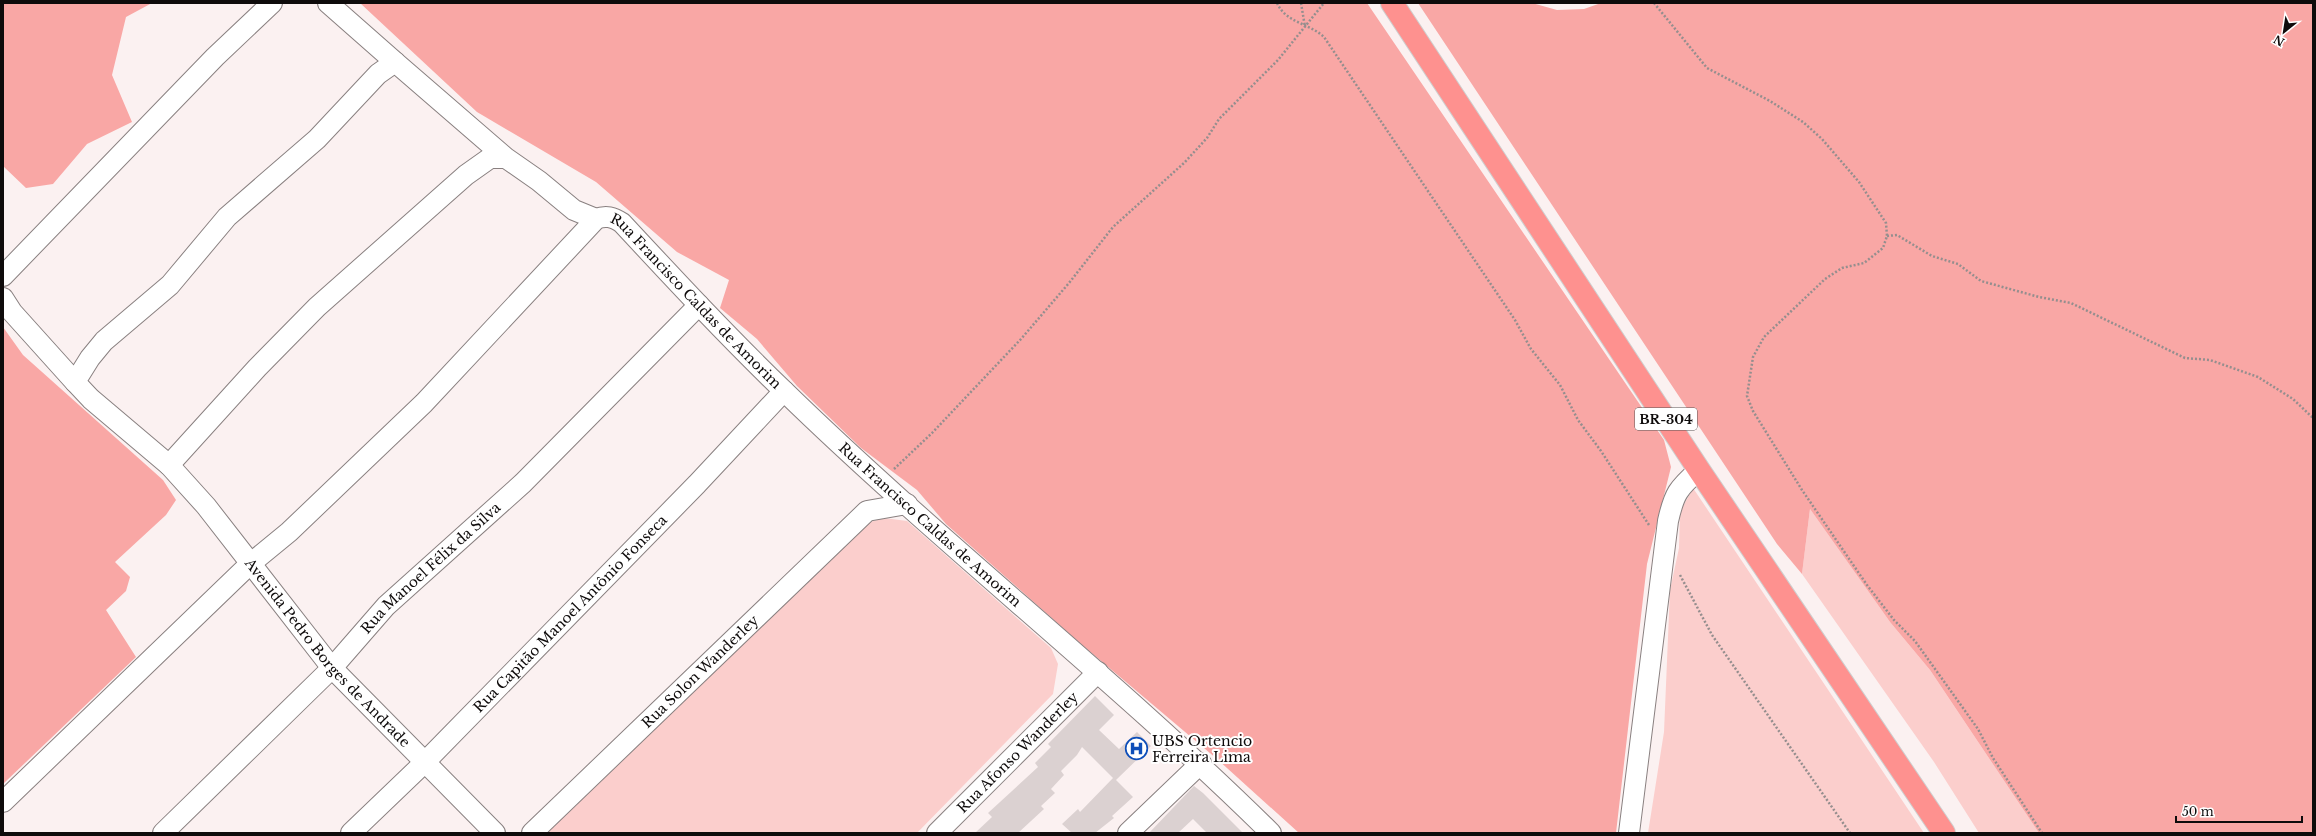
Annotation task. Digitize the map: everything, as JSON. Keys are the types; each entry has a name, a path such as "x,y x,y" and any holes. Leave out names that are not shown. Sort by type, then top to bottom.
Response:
{"highway":[{"name":"BR-304","path":"1392,3 1699,470 1944,833"}],"street":[{"path":"3,276 215,57 272,3"},
{"path":"3,802 250,564 289,532 424,403 596,219 574,210 539,181 506,158 328,3"},
{"path":"74,382 90,358 104,341 170,285 227,217 317,139 378,74 395,62"},
{"path":"169,465 257,368 317,307 466,175 490,158 506,158"},
{"name":"Rua Francisco Caldas de Amorim","path":"596,219 603,216 622,223 699,305 784,391 907,504 1200,763 1271,833"},
{"name":"Avenida Pedro Borges de Andrade","path":"3,298 12,312 74,382 91,399 169,465 206,506 332,668 495,833"},
{"name":"Rua Manoel Félix da Silva","path":"163,833 332,668 386,606 523,483 699,305"},
{"name":"Rua Capitão Manoel Antônio Fonseca","path":"351,833 425,762 697,484 784,391"},
{"path":"1629,833 1668,521 1680,486 1699,470"},
{"path":"878,478 867,511 907,504"},
{"name":"Rua Solon Wanderley","path":"532,833 867,511"},
{"name":"Rua Afonso Wanderley","path":"937,833 1098,672"},
{"path":"1128,833 1200,763"}],"path":[{"path":"1277,3 1285,16 1306,28 1315,29 1324,36 1515,320 1532,349 1560,386 1578,420 1601,451 1665,546"},
{"path":"1301,3 1306,28"},
{"path":"878,478 913,451 982,382 1069,283 1113,227 1184,163 1207,138 1219,119 1273,65 1306,28 1324,3"},
{"path":"1654,3 1707,68 1770,101 1803,122 1822,139 1859,182 1886,223 1887,236 1884,248 1864,262 1842,268 1824,279 1764,337 1753,358 1747,396 1753,411 1802,490 1867,585 1894,620 1915,641 1978,729 1994,758 2042,833"},
{"path":"1887,236 1897,235 1932,256 1958,264 1982,281 2039,297 2071,303 2185,358 2210,360 2258,377 2293,399 2313,418"},
{"path":"1680,573 1712,635 1850,833"}],"shaded area":[{"path":"3,3 152,3 126,17 112,75 132,122 87,144 53,184 26,188 3,166"},
{"path":"360,3 1367,3 1664,440 1671,467 1647,564 1616,833 1299,833 1217,759 1081,644 946,524 917,490 861,448 797,386 757,339 720,308 729,280 677,252 596,182 477,112"},
{"path":"1418,3 1532,3 1557,10 1584,9 1601,3 2313,3 2313,833 2039,833 1930,670 1890,622 1810,509 1802,574 1777,544"},
{"path":"3,327 23,355 163,480 176,500 166,515 115,562 130,577 126,591 106,610 136,657 3,784"},
{"path":"1693,488 1924,833 1648,833 1664,732 1670,590 1679,548 1680,512"},
{"path":"1810,509 1890,622 1930,670 2039,833 1979,833 1934,762 1802,574"},
{"path":"884,518 907,521 1051,648 1058,664 1053,694 917,833 546,833 870,522"}],"building":[{"path":"1095,696 1114,715 1099,730 1119,749 1137,732 1151,746 1116,780 1133,797 1112,816 1114,818 1095,833 1072,833 1062,824 1078,809 1080,812 1113,778 1082,747 1077,755 1061,771 1064,775 1051,789 1055,793 1041,806 1044,809 1018,833 975,833 992,817 988,813 1038,767 1035,763 1051,747 1048,744"},
{"path":"1194,786 1243,833 1207,833 1193,819 1178,833 1149,833"}],"place":[{"name":"UBS Ortencio Ferreira Lima","path":"1136,749"}]}
